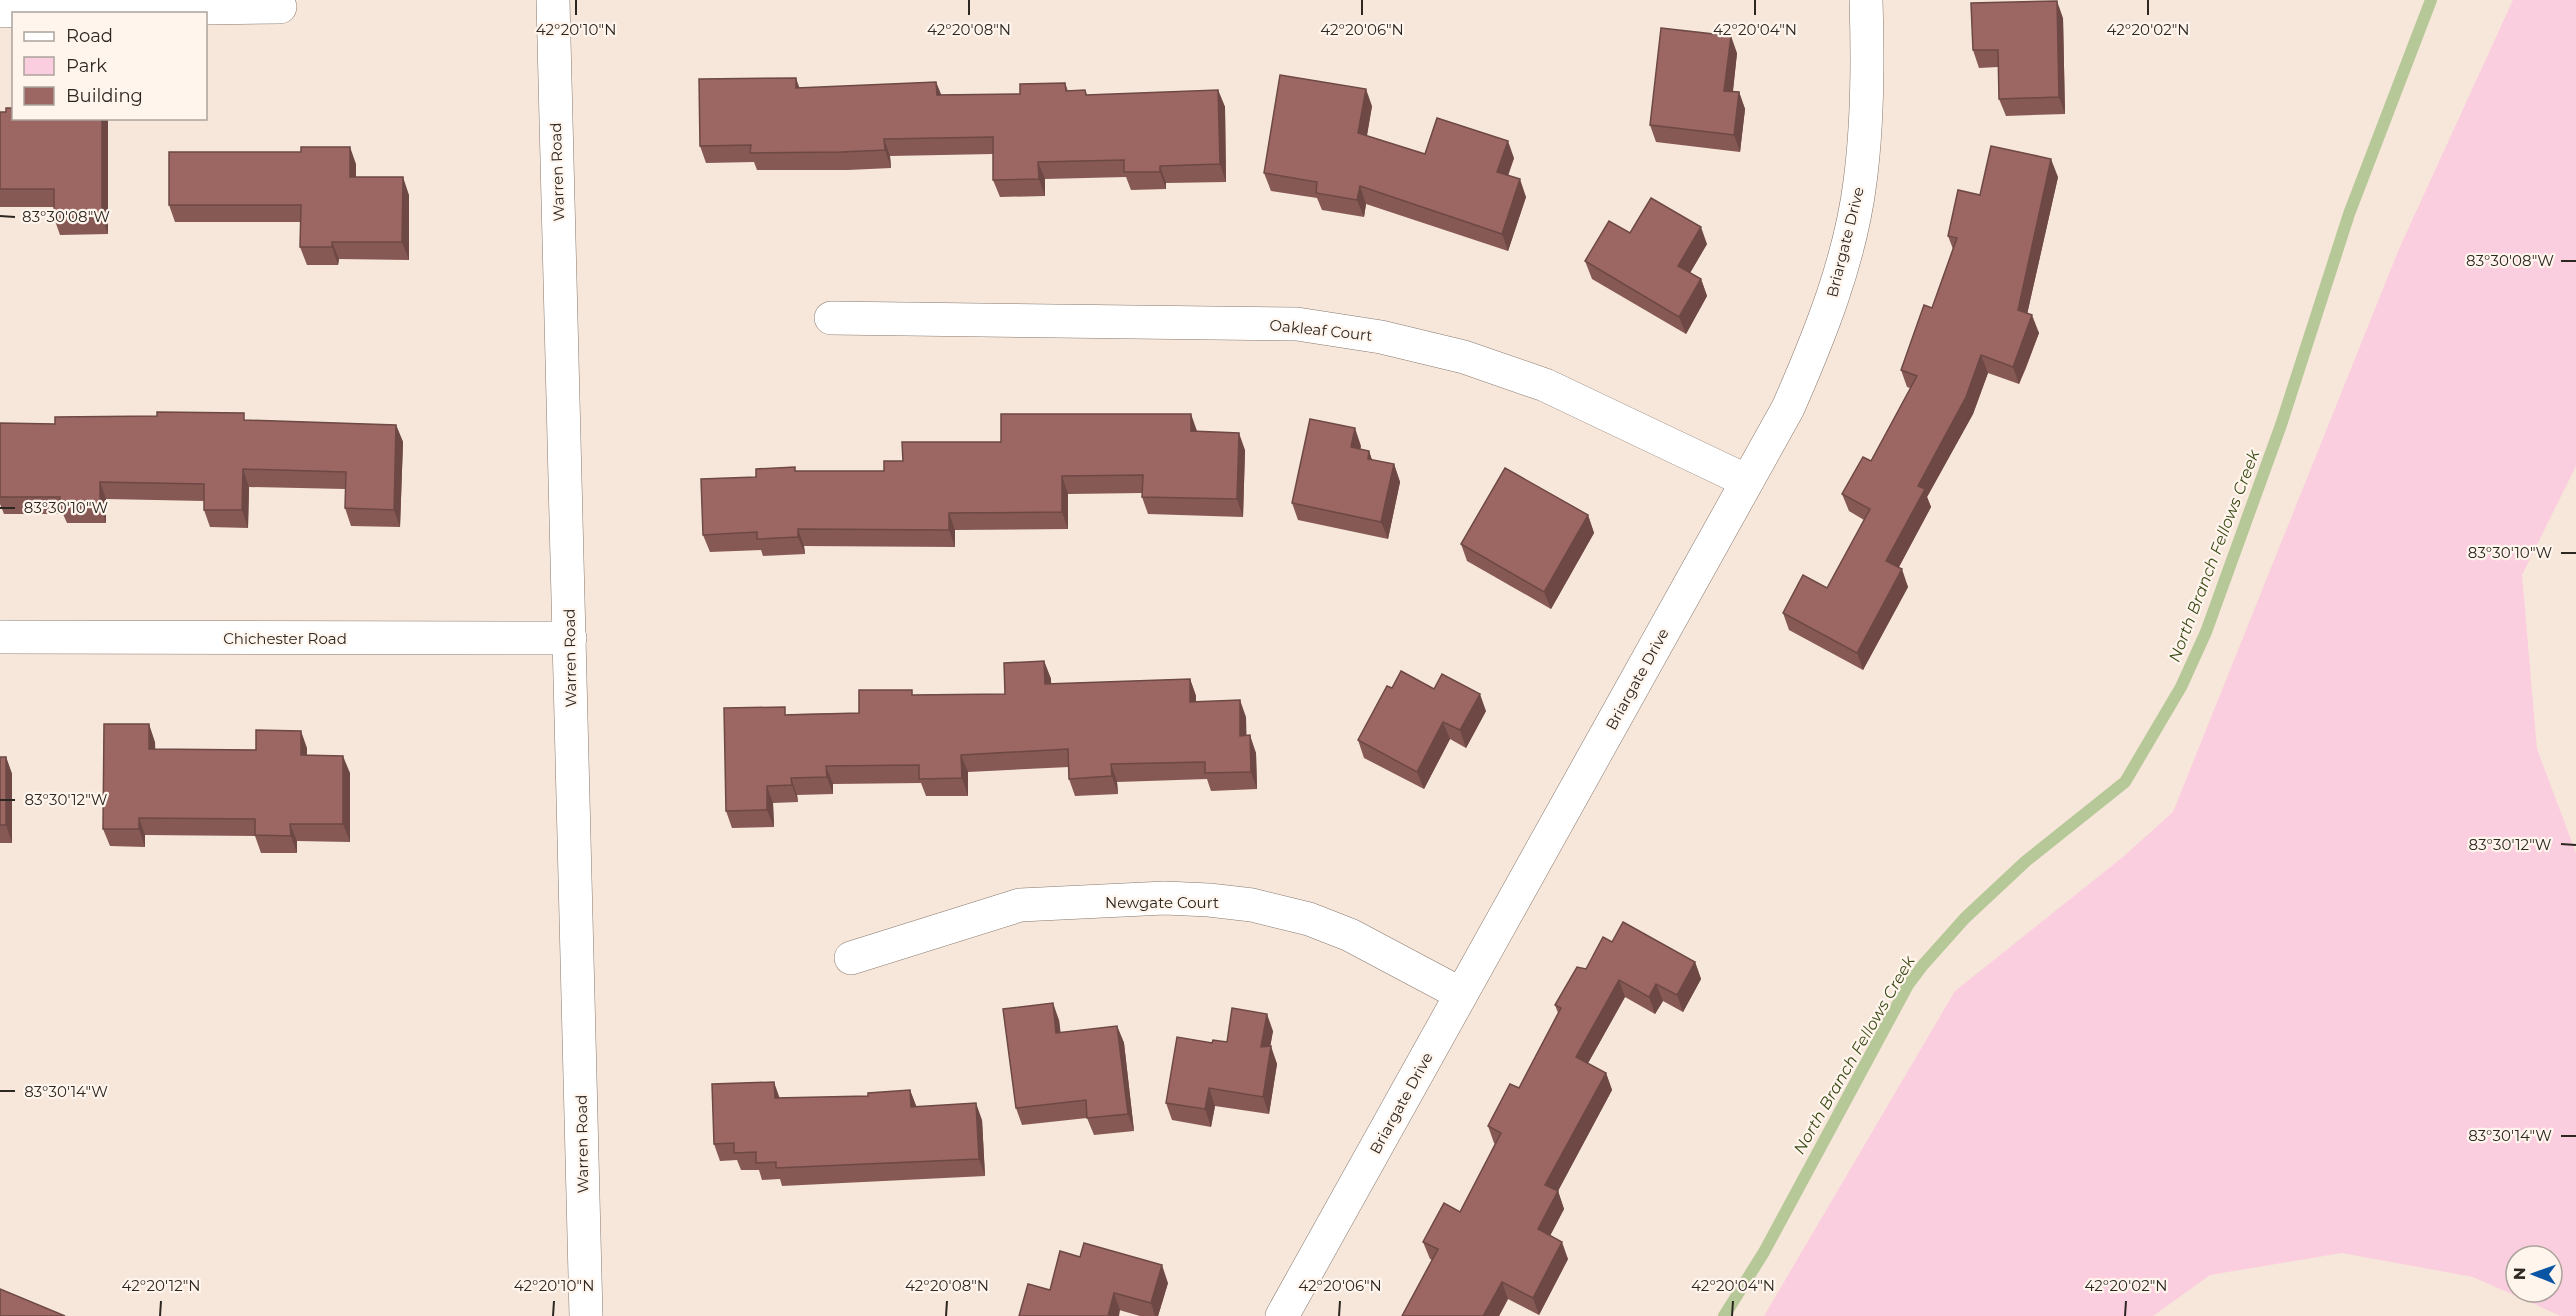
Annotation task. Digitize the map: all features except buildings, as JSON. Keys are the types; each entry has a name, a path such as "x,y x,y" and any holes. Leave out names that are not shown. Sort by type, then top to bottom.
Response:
{"street":[{"name":"Warren Road","path":"552,0 586,1316"},
{"name":"Briargate Drive","path":"1282,1316 1788,408 1811,356 1844,260 1860,183 1868,64 1866,0"},
{"path":"0,11 280,7"},
{"name":"Oakleaf Court","path":"831,318 1297,324 1381,337 1464,357 1545,386 1747,481"},
{"name":"Chichester Road","path":"0,637 570,638"},
{"name":"Newgate Court","path":"851,958 1020,905 1165,898 1209,900 1252,905 1309,919 1350,935 1461,994"}],"green space":[{"path":"2513,0 2576,0 2576,466 2522,575 2537,749 2576,853 2576,1316 2561,1316 2534,1304 2564,1304 2564,1244 2504,1244 2504,1291 2473,1277 2342,1253 2210,1275 2153,1316 1764,1316 1955,991 2123,857 2173,812 2399,249"}],"waterway":[{"name":"North Branch Fellows Creek","path":"1724,1316 1764,1252 1908,985 1965,918 2026,861 2125,782 2181,687 2206,632 2281,425 2349,214 2431,0"}]}
